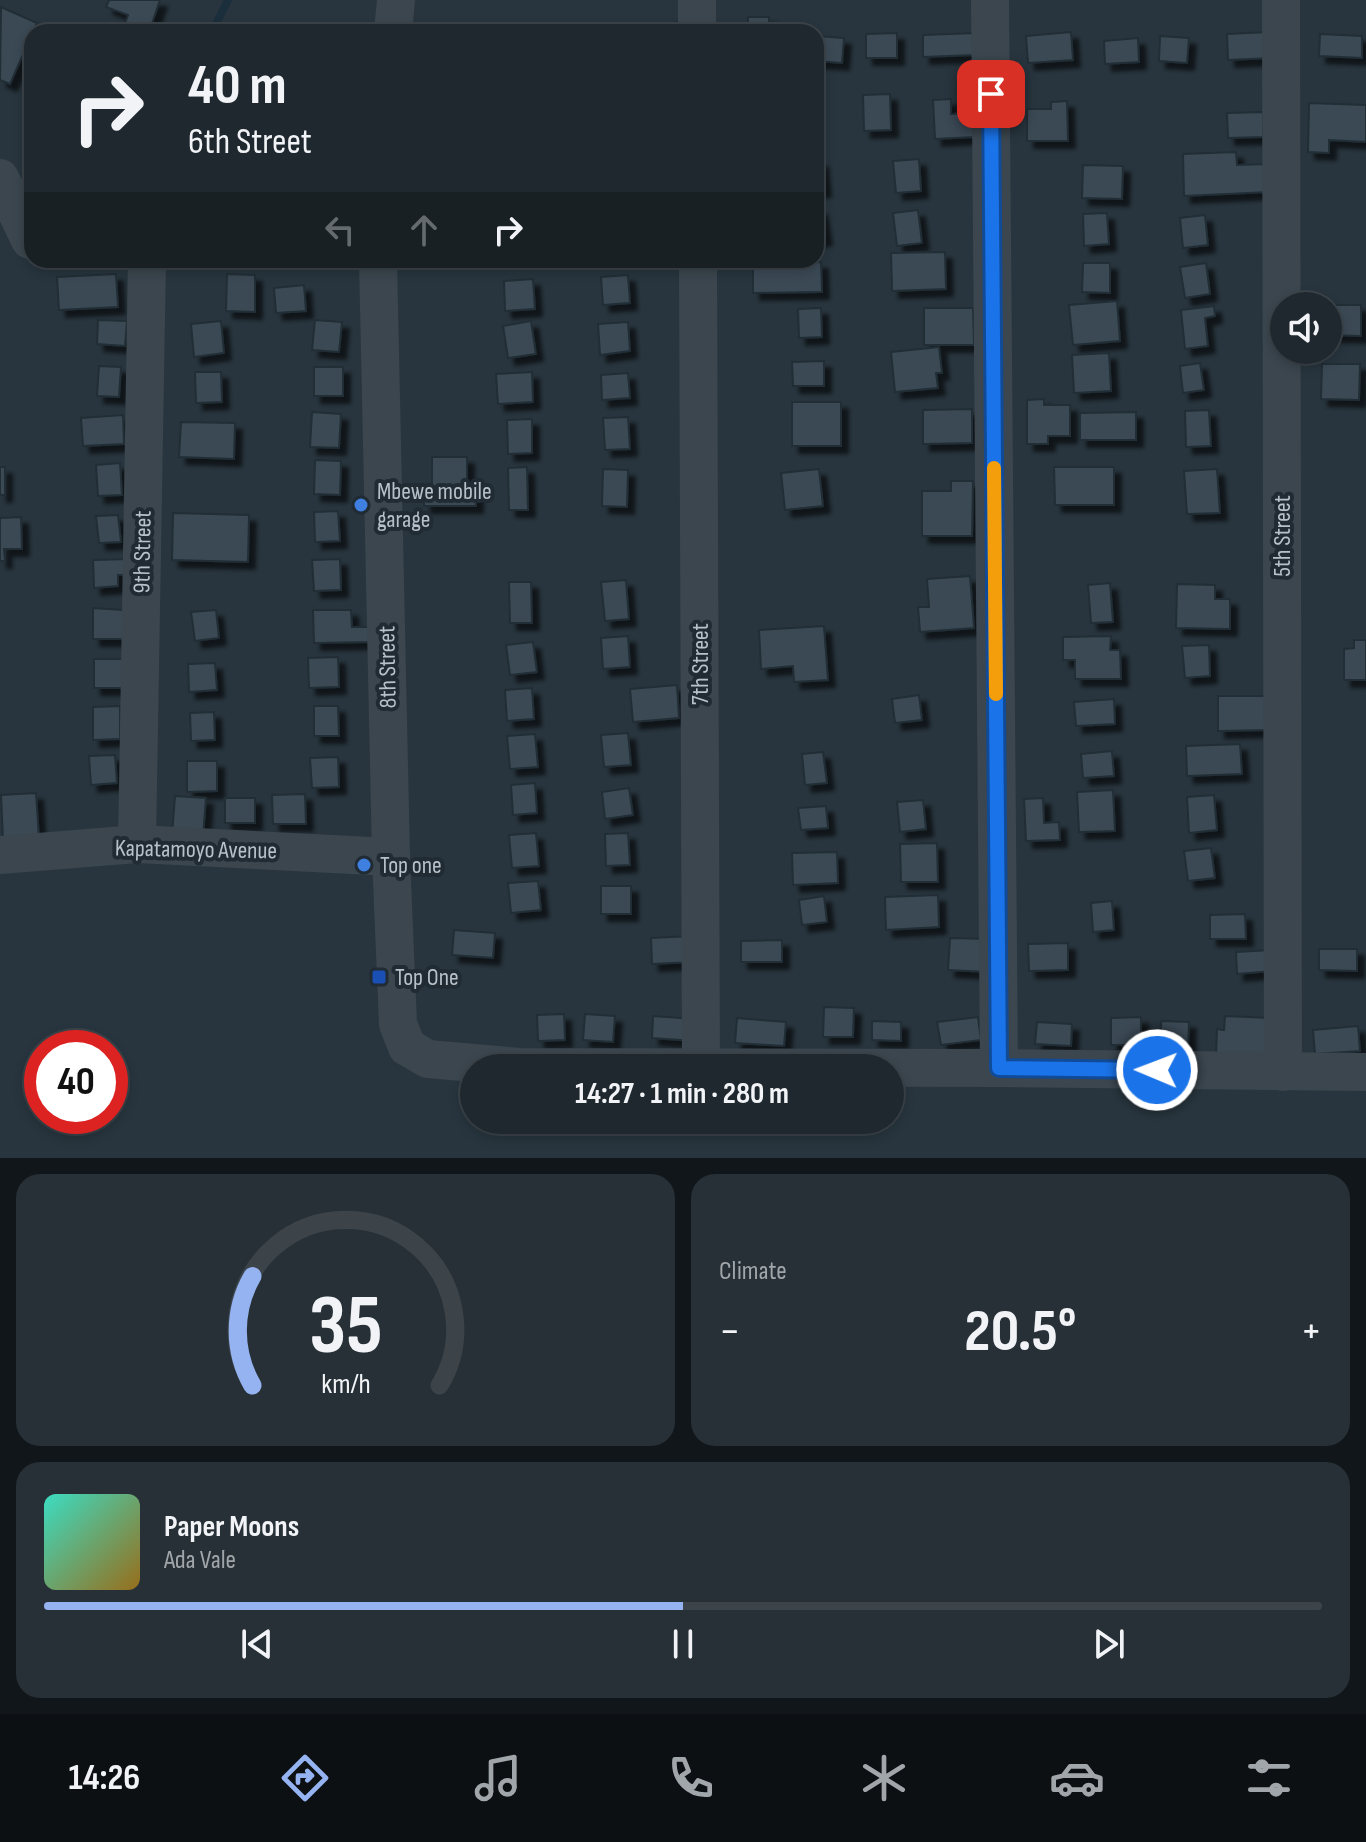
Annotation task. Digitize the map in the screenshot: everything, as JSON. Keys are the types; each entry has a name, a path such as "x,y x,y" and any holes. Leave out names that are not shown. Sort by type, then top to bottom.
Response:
{"street":[{"path":"394,24 396,0"},
{"path":"697,0 697,24"},
{"path":"990,0 999,1068"},
{"name":"5th Street","path":"1281,0 1283,1072"},
{"path":"0,178 21,242"},
{"name":"9th Street","path":"137,844 147,268"},
{"name":"8th Street","path":"378,268 391,857 398,1024 407,1047 428,1059 460,1062"},
{"name":"7th Street","path":"698,268 701,1054"},
{"name":"Kapatamoyo Avenue","path":"0,855 137,844 391,857"},
{"path":"904,1068 1366,1072"}],"building":[{"path":"109,0 160,0 152,24 125,24 128,15 106,7"},
{"path":"1,7 37,23 24,24 24,52 10,84 0,80"},
{"path":"748,17 769,17 769,24 748,24"},
{"path":"1071,32 1073,60 1028,63 1026,36"},
{"path":"1269,32 1271,58 1228,60 1227,34"},
{"path":"897,33 897,58 866,58 866,34"},
{"path":"975,33 975,55 923,57 923,35"},
{"path":"1320,34 1362,36 1362,58 1319,56"},
{"path":"1160,36 1189,38 1187,63 1159,61"},
{"path":"824,37 844,38 842,63 824,62"},
{"path":"1138,38 1139,62 1105,64 1104,41"},
{"path":"890,94 891,130 864,131 863,95"},
{"path":"951,99 951,114 973,113 974,137 935,139 933,100"},
{"path":"1067,101 1068,141 1027,141 1027,109 1051,109 1051,102"},
{"path":"1309,103 1366,105 1366,142 1329,140 1329,153 1308,152"},
{"path":"1263,112 1263,137 1228,138 1227,113"},
{"path":"1236,152 1237,165 1268,164 1269,192 1184,196 1183,154"},
{"path":"919,159 921,191 896,193 893,161"},
{"path":"1083,165 1123,166 1122,199 1082,198"},
{"path":"918,210 922,243 897,246 893,213"},
{"path":"1107,213 1109,244 1084,246 1083,214"},
{"path":"1205,215 1208,245 1183,248 1180,218"},
{"path":"945,252 946,289 892,291 891,253"},
{"path":"1083,263 1110,263 1110,293 1082,292"},
{"path":"1206,263 1210,294 1185,298 1180,267"},
{"path":"753,268 821,268 822,292 753,293"},
{"path":"116,274 118,307 59,310 57,277"},
{"path":"227,274 255,275 255,312 226,311"},
{"path":"628,275 630,303 603,305 601,277"},
{"path":"533,279 535,309 505,311 504,281"},
{"path":"304,285 306,311 276,313 274,288"},
{"path":"1117,301 1120,341 1073,345 1069,305"},
{"path":"1342,305 1361,305 1361,336 1342,335"},
{"path":"1214,306 1215,316 1205,318 1208,346 1185,349 1181,310"},
{"path":"821,308 822,337 799,338 798,309"},
{"path":"924,308 973,308 974,345 924,345"},
{"path":"98,320 127,321 125,346 97,344"},
{"path":"315,320 342,322 339,352 312,350"},
{"path":"221,321 224,353 194,357 191,324"},
{"path":"531,321 536,354 508,358 503,326"},
{"path":"628,322 630,351 600,355 598,324"},
{"path":"939,347 942,373 936,373 938,388 895,392 891,352"},
{"path":"1109,353 1111,391 1074,393 1072,355"},
{"path":"824,361 824,386 793,386 792,362"},
{"path":"1200,363 1204,390 1183,393 1180,366"},
{"path":"1322,364 1360,364 1359,400 1321,399"},
{"path":"99,366 121,367 119,397 97,396"},
{"path":"314,367 343,367 343,396 314,396"},
{"path":"195,372 221,372 222,402 196,403"},
{"path":"532,372 533,402 498,404 496,374"},
{"path":"628,373 630,398 602,400 601,375"},
{"path":"1044,399 1044,405 1070,405 1070,436 1048,436 1048,444 1027,444 1027,400"},
{"path":"792,402 841,402 841,446 792,446"},
{"path":"972,409 972,443 923,444 923,410"},
{"path":"1209,410 1211,446 1186,447 1185,411"},
{"path":"312,412 341,414 339,448 310,447"},
{"path":"1136,412 1136,440 1080,440 1080,413"},
{"path":"123,415 124,444 83,446 81,418"},
{"path":"628,417 630,449 605,450 603,418"},
{"path":"532,419 532,453 508,454 507,420"},
{"path":"181,422 235,423 234,459 179,457"},
{"path":"432,457 467,457 467,483 476,483 476,506 424,506 424,485 432,484"},
{"path":"315,460 341,461 340,495 314,494"},
{"path":"120,463 122,495 98,496 96,465"},
{"path":"0,467 5,467 5,495 0,495"},
{"path":"527,467 528,510 509,510 508,468"},
{"path":"1054,467 1114,467 1114,505 1055,505"},
{"path":"603,469 628,470 627,507 602,506"},
{"path":"819,469 823,506 785,510 781,473"},
{"path":"1217,469 1220,513 1187,514 1184,471"},
{"path":"951,481 973,481 972,536 922,536 922,491 951,491"},
{"path":"338,511 340,541 315,542 314,512"},
{"path":"173,513 249,515 248,562 172,560"},
{"path":"118,515 121,542 99,543 96,516"},
{"path":"21,517 22,549 4,549 5,561 0,561 0,518"},
{"path":"130,559 131,575 118,575 118,586 94,588 93,560"},
{"path":"340,559 341,590 314,591 312,560"},
{"path":"970,576 974,628 920,632 918,607 929,607 927,579"},
{"path":"626,580 629,619 605,621 601,582"},
{"path":"509,582 531,582 532,623 510,623"},
{"path":"1110,583 1113,622 1091,623 1088,585"},
{"path":"1177,584 1215,585 1215,599 1230,599 1230,629 1176,628"},
{"path":"93,608 124,610 123,639 93,639"},
{"path":"216,610 219,638 195,641 191,612"},
{"path":"313,610 351,610 352,627 372,627 372,642 314,643"},
{"path":"824,626 828,680 794,682 793,666 761,669 759,630"},
{"path":"628,636 630,667 603,669 601,638"},
{"path":"1111,636 1110,650 1120,650 1121,679 1075,679 1075,660 1063,660 1063,637"},
{"path":"1354,640 1366,640 1366,680 1344,680 1344,649 1354,648"},
{"path":"533,642 537,672 510,675 506,645"},
{"path":"1209,645 1210,676 1185,678 1182,646"},
{"path":"338,657 339,687 309,688 308,658"},
{"path":"94,659 135,659 135,688 94,688"},
{"path":"215,663 217,690 189,692 188,664"},
{"path":"677,685 679,718 633,722 630,689"},
{"path":"532,688 534,719 507,721 505,690"},
{"path":"919,695 922,720 895,723 892,699"},
{"path":"1218,696 1276,696 1276,730 1218,731"},
{"path":"1114,699 1115,724 1076,726 1074,702"},
{"path":"120,706 120,739 93,740 93,707"},
{"path":"314,706 338,706 339,736 314,736"},
{"path":"214,712 215,740 191,741 190,713"},
{"path":"628,733 631,765 604,767 601,735"},
{"path":"535,734 538,767 510,769 507,736"},
{"path":"1240,744 1242,774 1187,776 1186,746"},
{"path":"1112,751 1114,776 1083,778 1081,754"},
{"path":"823,752 827,783 805,785 802,754"},
{"path":"115,755 117,783 91,785 89,756"},
{"path":"338,757 339,787 312,788 310,758"},
{"path":"187,761 217,761 217,791 187,792"},
{"path":"535,783 537,813 513,815 511,785"},
{"path":"629,788 633,815 605,819 602,792"},
{"path":"1113,790 1115,831 1079,832 1077,792"},
{"path":"36,793 39,838 3,840 1,795"},
{"path":"305,794 306,824 273,824 272,795"},
{"path":"1214,795 1217,830 1189,833 1187,797"},
{"path":"175,796 206,798 203,836 172,834"},
{"path":"225,798 255,798 255,823 225,823"},
{"path":"1043,798 1044,823 1059,822 1060,840 1026,841 1024,799"},
{"path":"923,800 926,829 900,832 897,802"},
{"path":"826,806 828,828 801,830 798,808"},
{"path":"536,833 539,866 512,868 509,835"},
{"path":"628,833 630,865 606,866 605,834"},
{"path":"937,843 938,882 901,882 900,844"},
{"path":"1211,848 1215,878 1188,881 1184,851"},
{"path":"837,852 838,883 793,885 792,853"},
{"path":"538,881 541,910 511,913 508,883"},
{"path":"601,886 631,886 631,914 601,914"},
{"path":"938,895 939,927 886,930 885,897"},
{"path":"824,896 827,922 802,925 799,900"},
{"path":"1112,901 1114,930 1093,932 1091,903"},
{"path":"1245,914 1246,939 1210,939 1210,915"},
{"path":"454,930 495,933 493,958 452,955"},
{"path":"692,936 693,962 652,964 651,938"},
{"path":"950,938 990,939 988,972 948,970"},
{"path":"782,940 782,962 741,962 741,941"},
{"path":"1068,943 1068,970 1029,971 1028,944"},
{"path":"1319,949 1357,949 1357,971 1319,970"},
{"path":"1271,950 1273,971 1237,974 1236,952"},
{"path":"824,1007 854,1008 853,1037 823,1037"},
{"path":"564,1014 565,1040 538,1041 537,1015"},
{"path":"585,1014 615,1016 613,1042 583,1040"},
{"path":"653,1016 695,1019 693,1041 652,1038"},
{"path":"1225,1016 1275,1018 1273,1058 1216,1055 1217,1029 1224,1030"},
{"path":"978,1017 981,1040 941,1045 937,1022"},
{"path":"1141,1017 1141,1045 1111,1045 1111,1018"},
{"path":"737,1018 786,1022 784,1046 735,1043"},
{"path":"872,1021 901,1022 901,1041 872,1040"},
{"path":"1161,1021 1189,1022 1188,1047 1161,1046"},
{"path":"1037,1022 1072,1024 1071,1046 1035,1044"},
{"path":"1358,1026 1360,1051 1315,1054 1313,1030"}],"waterway":[{"path":"216,24 228,0"}],"slow traffic":[{"path":"994,468 996,694"}],"place":[{"name":"Mbewe mobile garage","path":"361,505"},
{"name":"Top one","path":"364,865"},
{"name":"Top One","path":"379,977"}],"route":[{"path":"991,94 999,1068 1157,1070"}]}
